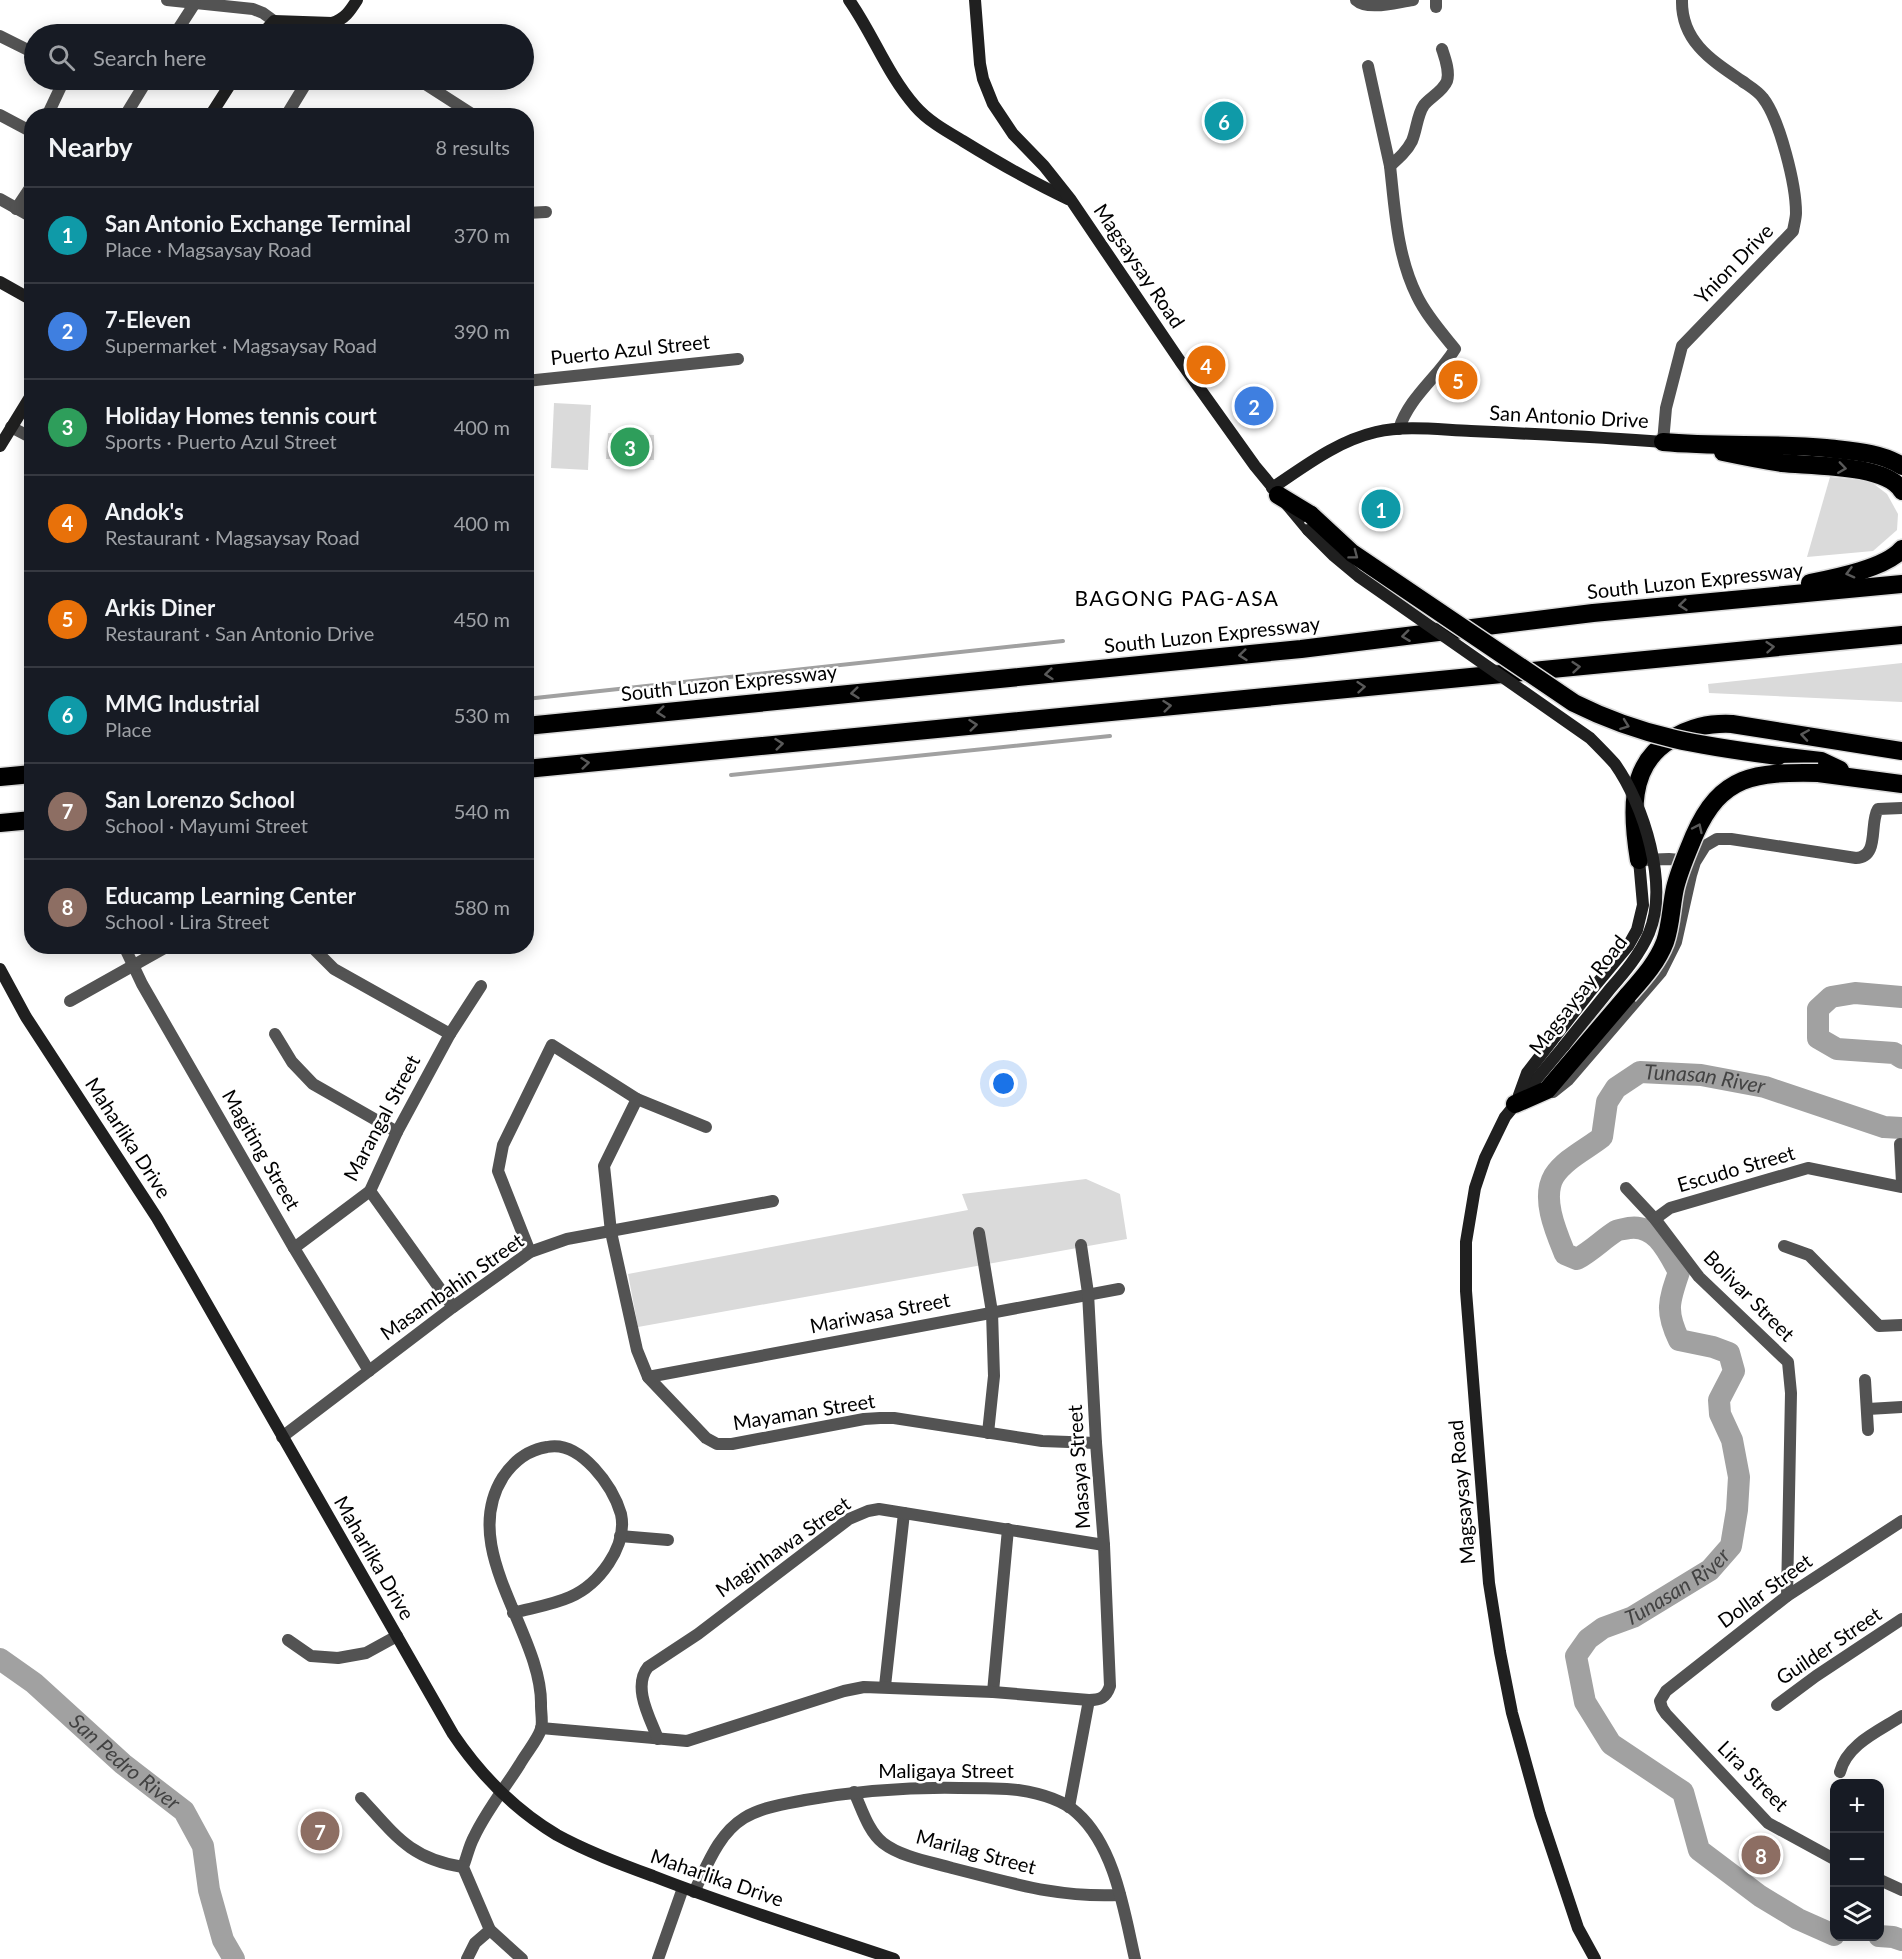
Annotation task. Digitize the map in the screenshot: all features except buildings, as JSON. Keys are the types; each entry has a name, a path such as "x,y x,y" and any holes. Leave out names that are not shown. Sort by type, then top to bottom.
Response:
{"highway":[{"path":"1663,442 1689,445 1748,458 1875,474 1899,486 1902,491"},
{"path":"1689,445 1787,445 1840,450 1878,456 1902,466"},
{"path":"1275,492 1310,523 1352,553 1574,703 1614,722 1655,736 1707,746 1821,761 1856,778"},
{"path":"1741,599 1855,573 1892,557 1902,549"},
{"name":"South Luzon Expressway","path":"534,725 1301,649 1593,613 1902,584"},
{"path":"534,768 1902,635"},
{"path":"1640,860 1634,826 1634,804 1639,778 1649,758 1683,732 1710,724 1732,724 1902,751"},
{"path":"1510,1111 1547,1089 1647,972 1662,949 1671,920 1678,876 1702,819 1727,789 1750,778 1782,773 1818,773 1902,784"},
{"path":"0,777 24,775"},
{"path":"0,823 24,821"}],"main road":[{"path":"271,24 274,21 332,23 345,18 357,0"},
{"path":"849,0 870,32 896,81 915,106 927,117 1004,167 1071,200"},
{"name":"Magsaysay Road","path":"975,0 980,63 983,79 993,104 1013,134 1044,166 1071,200 1180,361 1275,492"},
{"path":"215,108 227,90"},
{"path":"2,286 24,296"},
{"path":"0,446 24,407"},
{"name":"San Antonio Drive","path":"1275,492 1314,459 1351,440 1377,432 1399,429 1582,436 1663,442"},
{"name":"Magsaysay Road","path":"1310,523 1334,556 1358,576 1590,738 1614,764 1631,793 1652,855 1657,889 1655,916 1650,932 1636,956 1510,1111 1485,1158 1475,1188 1466,1242 1465,1266 1489,1583 1512,1713 1540,1814 1578,1928 1595,1959"},
{"path":"1510,1111 1527,1073 1628,946 1638,930 1643,905 1640,860"},
{"name":"Maharlika Drive","path":"0,969 26,1017 157,1218 453,1734 473,1763 502,1792 556,1834 587,1850 689,1890 894,1959"}],"street":[{"path":"167,0 253,9 274,21"},
{"path":"1356,0 1361,4 1369,5 1413,0"},
{"name":"Ynion Drive","path":"1663,442 1666,408 1682,346 1793,231 1796,213 1787,156 1775,121 1763,98 1701,52 1685,25 1682,0"},
{"path":"181,24 195,3"},
{"path":"0,36 24,48"},
{"path":"1390,166 1403,155 1412,141 1421,110 1447,80 1446,61 1442,49"},
{"path":"1368,66 1390,166 1400,246 1408,274 1418,298 1455,349 1448,361 1404,413 1399,429"},
{"path":"51,108 59,90"},
{"path":"130,108 141,90"},
{"path":"291,108 302,90"},
{"path":"435,90 463,108"},
{"path":"454,102 454,108"},
{"path":"0,115 24,128"},
{"path":"16,209 24,197"},
{"path":"0,199 24,213"},
{"path":"534,213 546,212"},
{"name":"Puerto Azul Street","path":"534,380 738,359"},
{"path":"11,427 24,434"},
{"path":"1510,1111 1533,1105 1568,1080 1661,972 1680,930 1687,889 1695,862 1705,846 1724,839 1856,858 1865,857 1873,837 1874,816 1878,809 1902,808"},
{"path":"1640,860 1669,859 1695,862"},
{"name":"Magiting Street","path":"128,954 142,984 294,1248 369,1371"},
{"path":"70,1001 154,954"},
{"path":"319,954 334,969 450,1034"},
{"name":"Marangal Street","path":"294,1248 370,1191 397,1132 450,1034 481,986"},
{"path":"275,1034 292,1062 313,1084 397,1132"},
{"path":"530,1252 498,1171 503,1145 552,1045 637,1099 706,1127"},
{"name":"Mayaman Street","path":"637,1099 604,1166 611,1232 637,1350 648,1377 706,1438 717,1444 732,1444 864,1419 894,1418 1042,1441 1096,1443"},
{"path":"1899,1144 1902,1185"},
{"name":"Escudo Street","path":"1655,1219 1670,1208 1808,1168 1902,1185"},
{"name":"Bolivar Street","path":"1626,1188 1655,1219 1699,1277 1788,1362 1791,1393 1787,1596"},
{"path":"370,1191 453,1307"},
{"name":"Masambahin Street","path":"282,1437 453,1307 530,1252 567,1239 773,1201"},
{"path":"979,1233 992,1312 994,1376 988,1433"},
{"name":"Masaya Street","path":"1082,1245 1088,1293 1104,1545 1110,1686 1104,1698 1089,1700"},
{"path":"1784,1246 1809,1255 1879,1326 1902,1325"},
{"name":"Mariwasa Street","path":"648,1377 1119,1289"},
{"path":"1865,1380 1868,1430"},
{"path":"1868,1408 1902,1407"},
{"path":"513,1613 570,1597 596,1581 610,1562 620,1536 621,1515 606,1481 586,1458 571,1449 548,1446 527,1454 510,1466 498,1485 491,1512 490,1537 498,1568 513,1613 535,1665 542,1698 541,1728 474,1837 463,1867 490,1930 522,1959"},
{"name":"Maginhawa Street","path":"658,1739 641,1689 643,1673 648,1666 698,1634 849,1519 879,1509 1104,1545"},
{"path":"885,1686 904,1513"},
{"name":"Dollar Street","path":"1660,1701 1666,1691 1787,1596 1902,1521"},
{"path":"993,1692 1008,1529"},
{"path":"620,1536 668,1540"},
{"name":"Guilder Street","path":"1777,1705 1902,1619"},
{"path":"288,1640 311,1656 338,1658 366,1653 397,1636"},
{"path":"541,1728 687,1741 843,1691 864,1687 885,1686 993,1692 1089,1700 1069,1807"},
{"name":"Lira Street","path":"1660,1701 1666,1714 1768,1822 1830,1857"},
{"path":"1840,1772 1846,1755 1861,1742 1902,1716"},
{"name":"Maligaya Street","path":"658,1959 689,1890 727,1833 744,1818 774,1806 854,1791 921,1788 997,1788 1036,1794 1069,1807 1092,1829 1104,1850 1120,1895 1135,1959"},
{"name":"Marilag Street","path":"854,1791 867,1822 876,1836 895,1850 931,1862 1054,1893 1090,1896 1120,1895"},
{"path":"361,1798 402,1843 432,1860 463,1867"},
{"path":"1884,1882 1902,1890"},
{"path":"467,1959 475,1942 490,1930"}],"shaded area":[{"path":"554,403 591,405 588,470 551,468"},
{"path":"608,433 654,435 654,460 606,459"},
{"path":"1830,477 1870,481 1887,494 1898,514 1897,530 1873,551 1807,557"},
{"path":"1902,663 1902,702 1709,693 1708,684"},
{"path":"1086,1179 1120,1194 1127,1239 638,1327 628,1274 968,1210 962,1194"}],"waterway":[{"path":"534,698 1063,641"},
{"path":"731,775 1110,736"},
{"name":"Tunasan River","path":"1902,997 1855,993 1831,997 1818,1009 1818,1038 1837,1049 1894,1053 1902,1058"},
{"name":"Tunasan River","path":"1830,1933 1798,1919 1760,1896 1699,1850 1683,1792 1611,1744 1585,1702 1576,1656 1588,1639 1603,1628 1633,1617 1710,1570 1731,1546 1737,1510 1739,1477 1732,1440 1720,1414 1719,1400 1734,1371 1729,1353 1679,1340 1670,1313 1679,1272 1665,1248 1654,1235 1638,1228 1619,1230 1577,1259 1565,1254 1551,1215 1549,1194 1550,1185 1559,1170 1570,1159 1602,1137 1607,1102 1616,1088 1640,1072 1701,1075 1765,1087 1884,1127 1902,1128"},
{"name":"San Pedro River","path":"0,1659 34,1683 123,1764 184,1811 203,1846 209,1890 223,1940 234,1959"},
{"name":"Tunasan River","path":"1884,1936 1902,1940"}],"place":[{"name":"MMG Industrial","path":"1224,121"},
{"name":"Andok's","path":"1206,365"},
{"name":"Arkis Diner","path":"1458,380"},
{"name":"7-Eleven","path":"1254,406"},
{"name":"Holiday Homes tennis court","path":"630,447"},
{"name":"San Antonio Exchange Terminal","path":"1381,509"},
{"name":"San Lorenzo School","path":"320,1831"},
{"name":"Educamp Learning Center","path":"1761,1855"}],"district":[{"name":"BAGONG PAG-ASA","path":"1177,599"}]}
